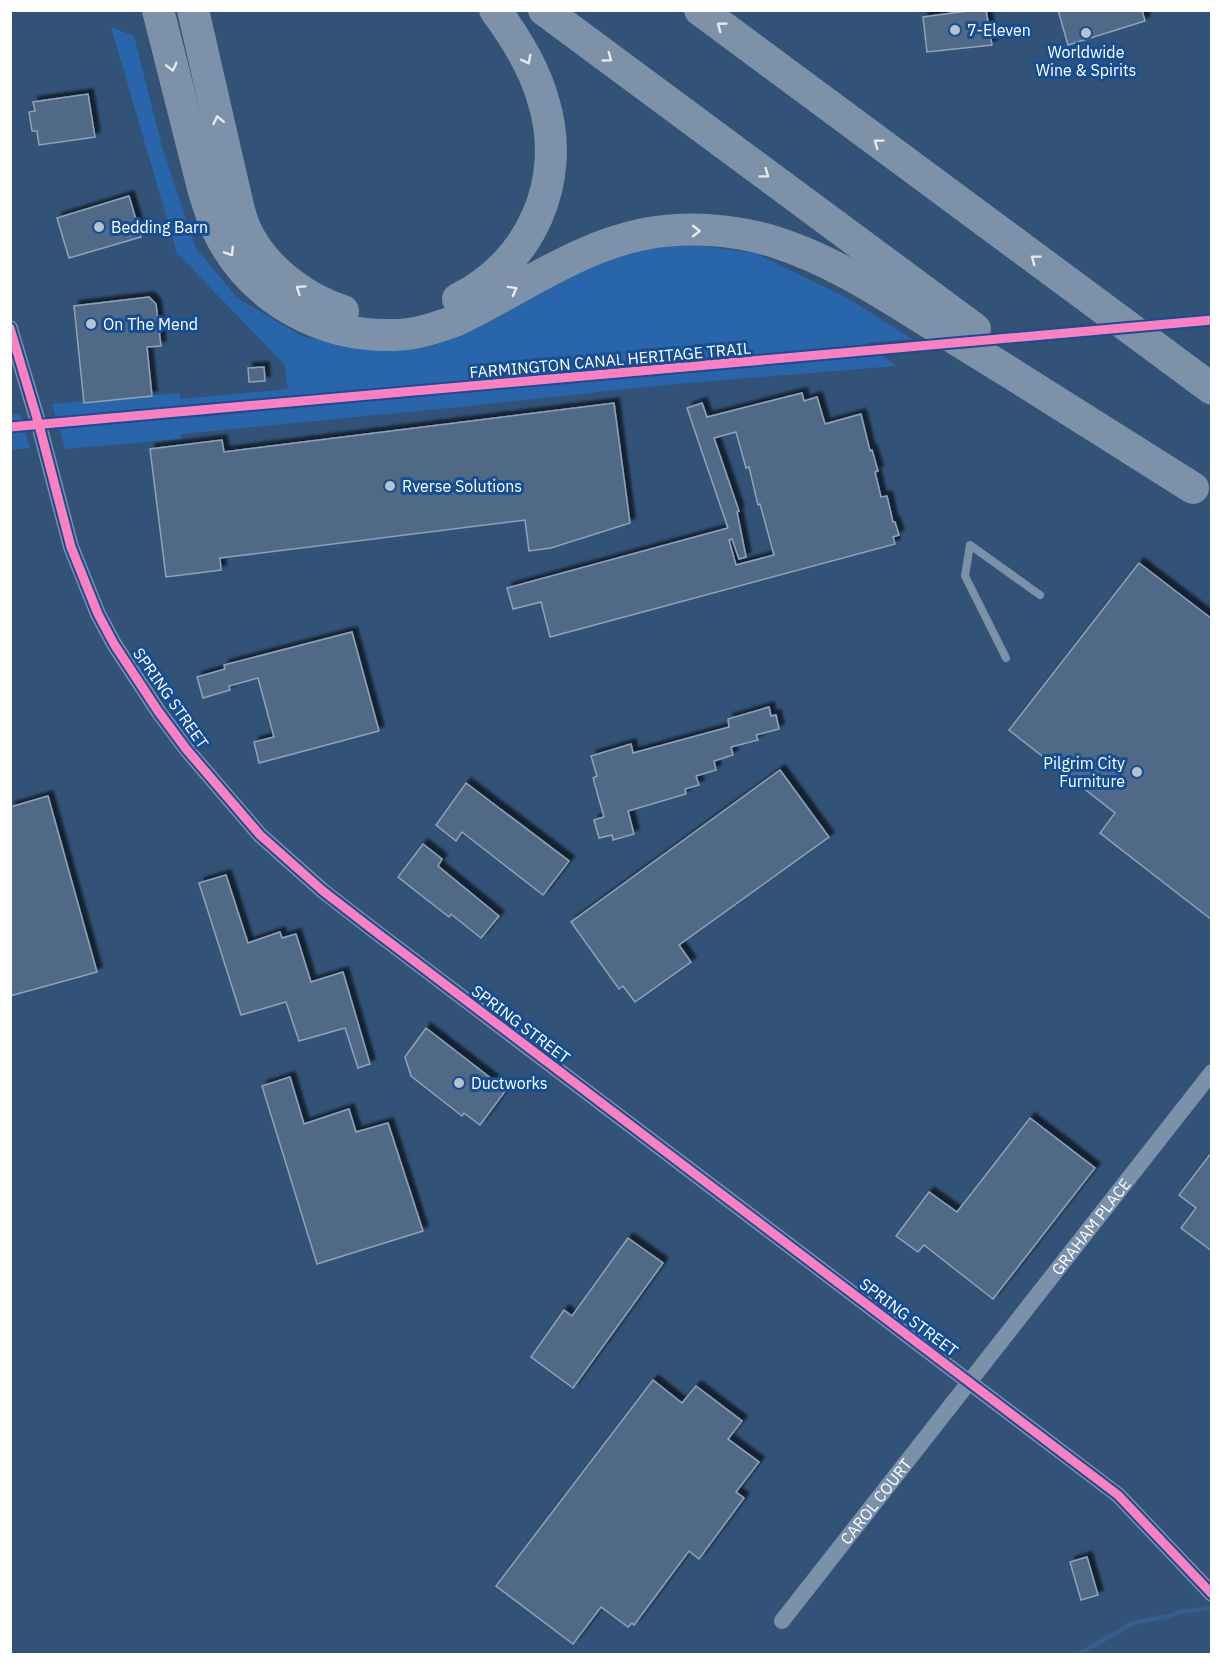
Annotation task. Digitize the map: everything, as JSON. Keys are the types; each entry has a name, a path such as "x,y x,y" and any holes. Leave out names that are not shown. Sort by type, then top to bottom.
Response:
{"highway":[{"path":"158,10 211,215 222,239 254,282 297,314 347,332 372,335 415,333 455,321 581,254 625,239 647,234 692,230 748,235 775,242 838,268 1029,377 1202,495"},
{"path":"193,10 238,206 245,229 257,249 290,283 329,306 351,313 393,317 411,315 448,304 485,283 516,253 530,232 542,206 549,181 550,126 536,80 511,32 495,10"},
{"path":"544,10 944,306 1029,377"},
{"path":"700,10 1212,389"}],"street":[{"name":"SPRING STREET","path":"10,328 39,425 71,547 98,614 114,644 158,711 187,750 260,835 323,891 372,929 1118,1495 1212,1593"},
{"name":"GRAHAM PLACE","path":"970,1382 1212,1072"},
{"name":"CAROL COURT","path":"782,1621 970,1382"}],"lane":[{"path":"1006,658 965,576 970,545 1040,595"}],"shaded area":[{"path":"111,27 134,36 161,143 196,248 237,298 304,337 370,344 579,269 631,253 681,243 755,253 849,299 912,339 866,343 896,366 664,385 181,434 181,439 65,449 52,404 179,393 181,399 288,389 284,364 177,253"},
{"path":"20,414 30,448 11,450 11,415"}],"building":[{"path":"986,10 992,45 927,52 923,17"},
{"name":"Worldwide Wine & Spirits","path":"1058,10 1142,10 1145,21 1068,45"},
{"path":"88,94 95,137 39,145 37,131 32,131 29,112 35,111 33,102"},
{"name":"Bedding Barn","path":"129,196 141,237 69,258 57,218"},
{"path":"149,297 156,304 161,346 147,347 152,396 84,403 74,306"},
{"path":"264,367 265,381 249,382 248,368"},
{"path":"802,393 804,401 817,397 825,424 861,414 870,451 872,450 878,471 875,472 881,497 887,496 893,522 895,522 899,535 893,537 895,544 550,637 541,602 513,609 507,588 728,528 687,408 702,403 707,417","holes":["736,432 746,468 749,467 774,555 736,565 729,540 732,539 739,559 746,557 737,512 739,511 714,438"]},
{"name":"Rverse Solutions","path":"614,403 630,523 551,548 529,551 525,520 220,558 221,570 166,577 150,449 222,440 224,452"},
{"name":"Pilgrim City Furniture","path":"1139,563 1212,619 1212,920 1100,833 1115,813 1009,730"},
{"path":"352,632 379,731 259,763 254,742 274,737 258,678 229,686 230,690 203,698 197,677 225,669 224,665"},
{"path":"769,707 771,716 776,715 779,729 756,735 758,740 731,747 733,755 714,761 716,770 696,776 699,785 685,789 686,794 628,811 634,834 613,840 612,835 599,838 594,820 604,817 593,778 597,776 591,756 631,744 633,753 729,727 728,719"},
{"path":"780,770 829,837 679,945 691,962 635,1002 623,986 619,989 571,922"},
{"path":"466,783 569,861 543,895 462,832 456,841 436,825"},
{"path":"48,796 97,972 10,996 10,807"},
{"path":"423,844 442,859 438,866 499,916 481,938 451,914 449,917 398,877"},
{"path":"226,875 248,943 280,932 282,938 296,934 311,982 343,972 370,1064 358,1068 345,1028 299,1041 286,1002 241,1015 199,883"},
{"name":"Ductworks","path":"426,1028 506,1090 480,1125 464,1113 462,1116 411,1076 405,1057"},
{"path":"290,1077 304,1124 349,1109 356,1132 388,1123 423,1231 317,1264 262,1086"},
{"path":"1030,1118 1095,1168 993,1299 924,1245 918,1252 896,1236 929,1192 957,1212"},
{"path":"1212,1152 1212,1251 1181,1228 1196,1208 1179,1195"},
{"path":"628,1238 663,1263 573,1388 531,1357 564,1310 572,1316"},
{"path":"653,1380 682,1403 696,1386 742,1421 728,1439 759,1462 736,1492 744,1498 699,1559 689,1551 634,1625 632,1623 628,1627 601,1607 573,1644 496,1586"},
{"path":"1087,1557 1098,1595 1081,1600 1070,1562"}],"waterway":[{"path":"1079,1654 1133,1623 1180,1612 1212,1608"}],"cycle path":[{"name":"FARMINGTON CANAL HERITAGE TRAIL","path":"10,427 1212,320"},
{"path":"10,328 39,425 71,547 98,614 114,644 158,711 187,750 260,835 323,891 372,929 1118,1495 1212,1594"}],"place":[{"name":"7-Eleven","path":"955,30"},
{"name":"Worldwide Wine & Spirits","path":"1086,33"},
{"name":"Bedding Barn","path":"99,227"},
{"name":"On The Mend","path":"91,324"},
{"name":"Rverse Solutions","path":"390,486"},
{"name":"Pilgrim City Furniture","path":"1137,772"},
{"name":"Ductworks","path":"459,1083"}]}
